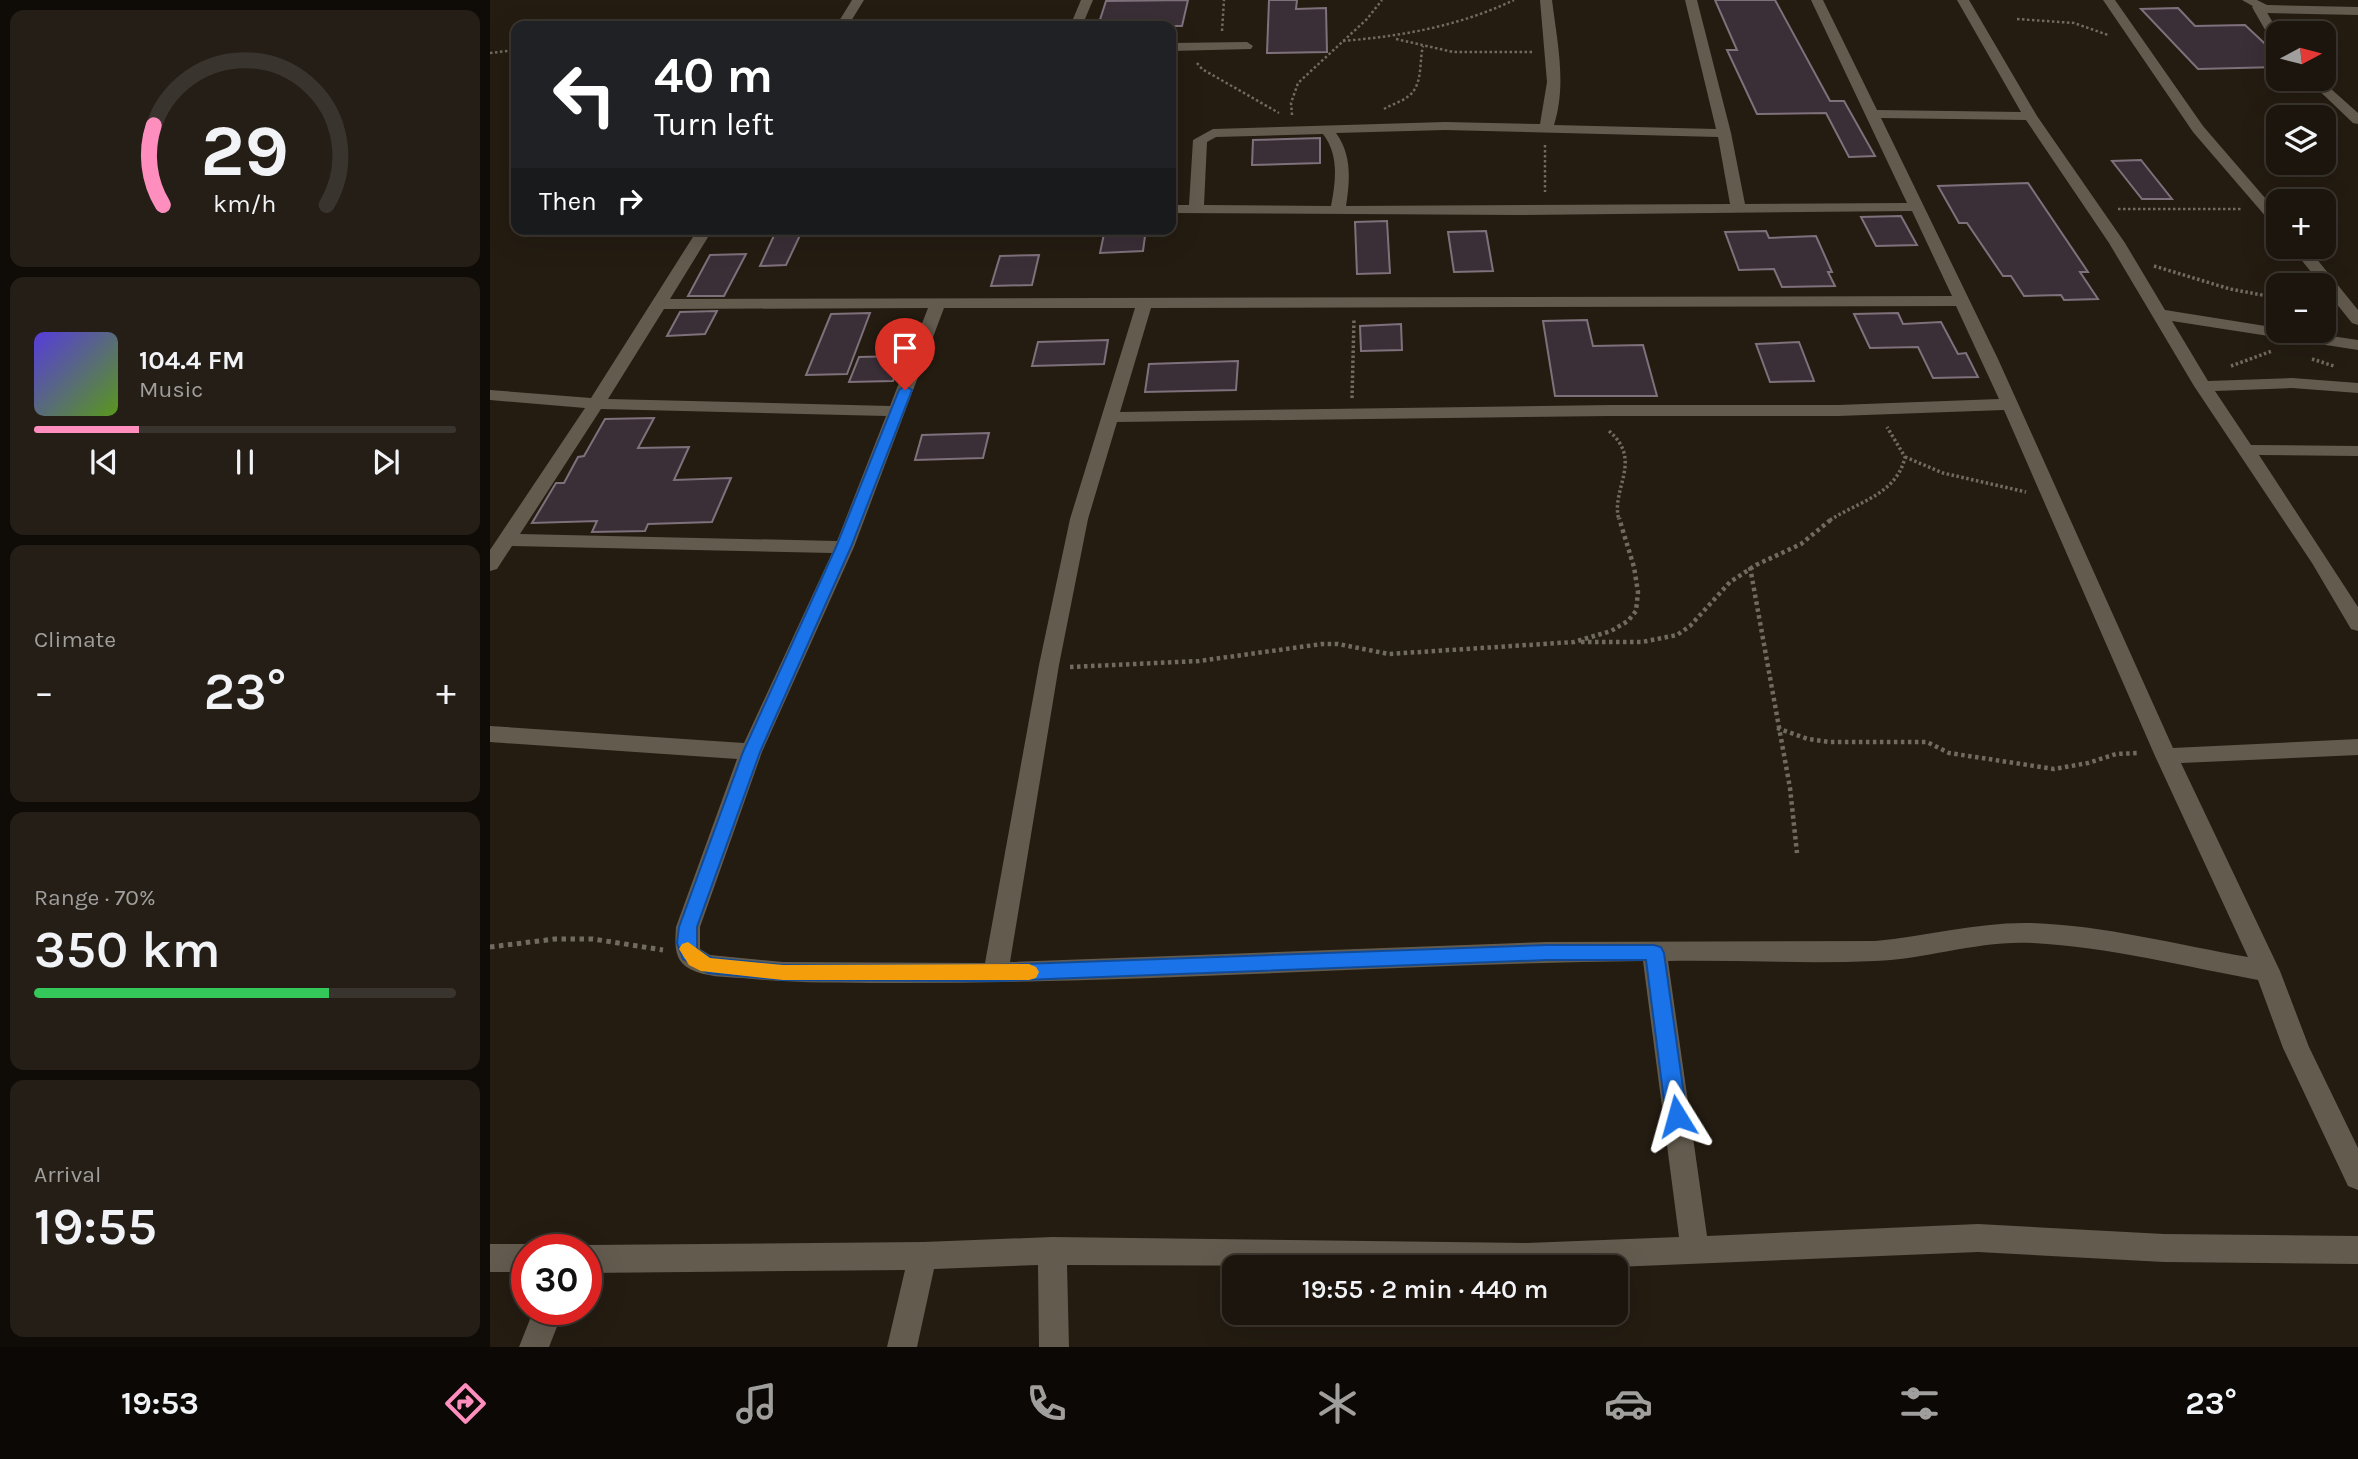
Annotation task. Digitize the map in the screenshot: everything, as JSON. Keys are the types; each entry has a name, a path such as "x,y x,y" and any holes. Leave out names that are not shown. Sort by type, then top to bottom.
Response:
{"street":[{"path":"845,21 858,0"},
{"path":"1078,21 1087,0"},
{"path":"1545,130 1549,119 1554,73 1546,0"},
{"path":"1691,0 1724,133 1738,208"},
{"path":"1817,0 1874,114 2009,404 2166,756 2267,971 2296,1048 2358,1177"},
{"path":"1962,0 2030,116 2095,208 2201,382 2321,562 2358,624"},
{"path":"2109,0 2198,130 2266,207"},
{"path":"2253,3 2298,11 2358,11"},
{"path":"2253,3 2266,23"},
{"path":"1176,47 1247,46"},
{"path":"2326,91 2358,120"},
{"path":"1874,114 2030,116"},
{"path":"1196,210 1200,141 1206,136 1224,132 1456,126 1724,133"},
{"path":"1326,129 1342,155 1343,179 1338,210"},
{"path":"1176,209 1545,211 1916,207"},
{"path":"490,565 596,404 702,235"},
{"path":"2309,259 2358,320"},
{"path":"657,303 938,304 1354,300 1572,304 1962,302"},
{"path":"996,973 1049,665 1079,519 1144,303"},
{"path":"938,304 844,547 751,752 688,927 689,954 708,965 783,972 996,973 1547,952 1875,951 1920,947 1982,935 2030,933 2077,937 2267,971"},
{"path":"2159,314 2358,345"},
{"path":"2201,382 2292,383 2358,388"},
{"path":"490,395 596,404 897,411"},
{"path":"1108,417 1236,419 1576,411 1866,412 2009,404"},
{"path":"2247,450 2358,451"},
{"path":"506,540 844,547"},
{"path":"490,734 751,752"},
{"path":"2166,756 2358,747"},
{"path":"1654,953 1695,1251"},
{"path":"602,1259 1052,1251 1527,1257 1978,1238 2164,1248 2358,1251"},
{"path":"1052,1251 1054,1347"},
{"path":"902,1347 923,1255"},
{"path":"490,1258 511,1258"},
{"path":"534,1347 543,1325"}],"path":[{"path":"1220,47 1224,0"},
{"path":"1176,47 1202,69 1292,119 1290,103 1298,83 1382,0"},
{"path":"1343,41 1388,38 1438,28 1514,0"},
{"path":"2017,19 2079,24 2139,44"},
{"path":"1388,38 1468,53 1551,51"},
{"path":"1378,130 1383,111 1406,99 1416,88 1422,74 1420,58 1423,46"},
{"path":"490,53 511,51"},
{"path":"1545,130 1545,211"},
{"path":"2095,208 2266,208"},
{"path":"2127,260 2230,289 2266,296"},
{"path":"1350,416 1354,364 1354,300"},
{"path":"2201,382 2245,359 2280,349"},
{"path":"2301,356 2342,368"},
{"path":"1574,642 1611,631 1628,621 1636,611 1638,592 1634,567 1616,509 1627,475 1625,460 1617,438 1576,411"},
{"path":"1866,412 1894,435 1905,457 1943,473 2003,485 2053,502"},
{"path":"1049,665 1110,667 1199,661 1322,644 1338,644 1389,654 1574,642 1650,641 1681,634 1714,597 1750,567 1800,544 1824,524 1880,493 1898,475 1905,457"},
{"path":"1750,567 1777,728 1790,788 1797,853"},
{"path":"1777,728 1808,739 1830,742 1927,742 1949,753 2054,769 2070,768 2131,752 2166,756"},
{"path":"490,947 555,939 593,939 689,954"}],"building":[{"path":"1188,0 1182,26 1176,26 1176,21 1100,21 1106,1"},
{"path":"1269,0 1297,0 1296,9 1326,8 1327,52 1267,53"},
{"path":"1715,0 1775,0 1830,101 1844,101 1875,156 1849,157 1826,113 1757,114 1727,50 1737,50"},
{"path":"2178,8 2195,26 2245,25 2266,45 2266,67 2198,69 2141,9"},
{"path":"1320,138 1320,163 1252,165 1253,140"},
{"path":"2141,160 2172,199 2142,199 2112,161"},
{"path":"2028,183 2088,272 2080,272 2098,299 2064,300 2061,295 2024,296 2011,276 2003,276 1967,223 1959,223 1938,186"},
{"path":"1901,216 1917,245 1876,246 1861,217"},
{"path":"1387,221 1390,273 1357,274 1355,222"},
{"path":"1486,231 1493,271 1454,272 1448,232"},
{"path":"1766,231 1769,238 1816,236 1832,272 1828,272 1835,286 1782,287 1774,269 1739,270 1725,232"},
{"path":"774,235 800,235 786,265 760,266"},
{"path":"1104,235 1145,235 1143,251 1100,253"},
{"path":"746,254 724,296 688,296 710,255"},
{"path":"1039,255 1032,285 991,286 1000,256"},
{"path":"717,311 705,334 667,336 680,312"},
{"path":"870,313 847,374 806,375 831,314"},
{"path":"1898,313 1903,324 1941,322 1958,354 1966,353 1978,377 1933,378 1918,347 1870,348 1854,314"},
{"path":"1587,320 1593,346 1643,345 1657,396 1555,396 1543,321"},
{"path":"1401,324 1402,350 1361,351 1360,326"},
{"path":"1108,340 1104,364 1032,366 1038,342"},
{"path":"1799,342 1814,381 1770,382 1756,344"},
{"path":"901,356 893,381 849,382 859,357"},
{"path":"1238,361 1236,390 1145,392 1149,364"},
{"path":"654,418 638,448 689,447 674,480 731,478 712,522 648,524 645,531 592,532 597,521 532,523 556,483 564,483 578,457 584,456 605,419"},
{"path":"989,433 983,458 915,460 922,435"}],"slow traffic":[{"path":"688,949 689,954 696,960 708,965 783,972 1029,972"}],"route":[{"path":"905,390 844,547 751,752 688,927 689,954 708,965 783,972 996,973 1547,952 1654,953 1677,1116"}]}
